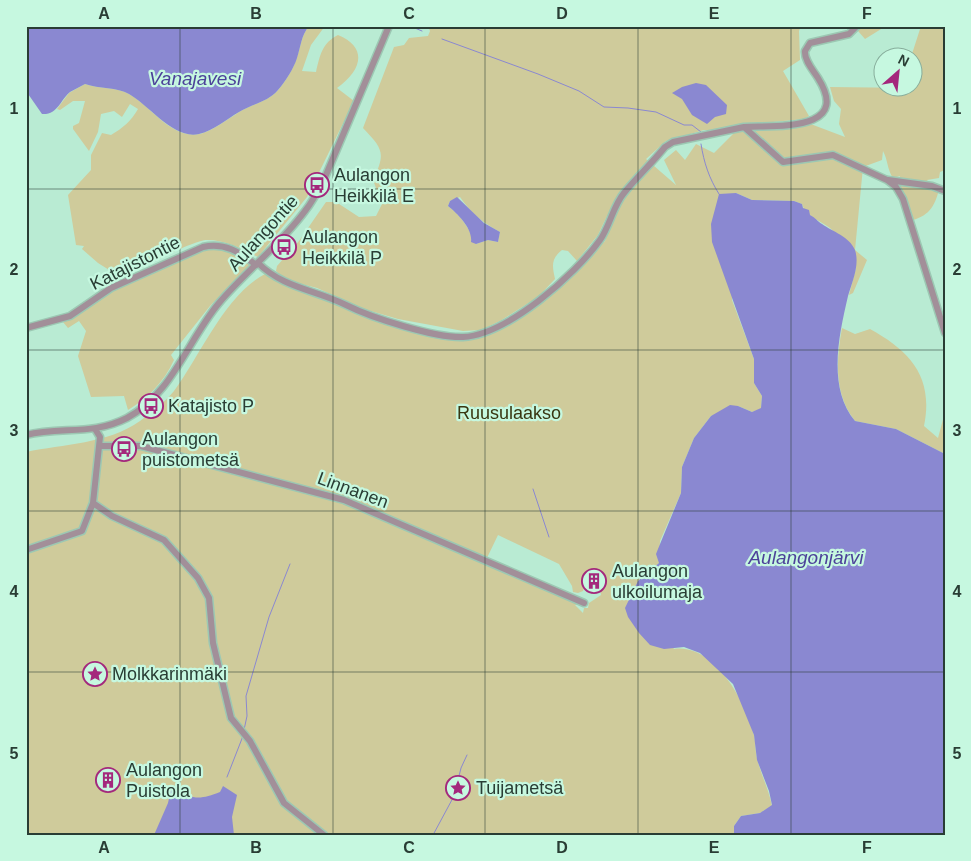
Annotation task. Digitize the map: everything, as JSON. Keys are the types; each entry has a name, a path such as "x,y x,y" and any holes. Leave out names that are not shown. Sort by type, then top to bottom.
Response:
{"street":[{"name":"Aulangontie","path":"26,435 95,429 115,418 136,411 166,383 206,320 232,289 288,232 315,196 334,158 389,26"},
{"name":"Katajistontie","path":"26,328 70,316 111,288 203,247 212,245 227,247 290,286 338,301 372,316 426,331 462,337 479,335 516,317 557,287 600,240 623,194 665,147 674,142 744,127 808,123 822,115 827,104 825,89 809,64 805,51 810,43 849,34 857,26"},
{"path":"744,127 754,134 774,156 783,162 833,155 887,180 896,187 903,199 945,333"},
{"path":"887,180 932,186 945,191"},
{"path":"26,550 82,531 93,503 100,436 95,429"},
{"name":"Linnanen","path":"99,444 141,446 344,500 584,603"},
{"path":"93,503 112,516 164,540 198,578 209,598 213,643 231,718 250,741 284,803 324,835"}],"green space":[{"path":"309,26 325,26 311,45 302,71 316,72 320,55 325,46 338,35 348,40 354,46 358,53 358,60 352,74 337,88 354,101 307,197 258,257 227,243 207,240 174,252 108,285 114,273 98,263 82,249 84,246 76,245 68,195 91,170 91,155 102,133 111,135 123,127 130,121 138,109 130,104 122,117 114,111 101,114 98,132 89,151 73,129 73,126 79,123 85,101 73,101 60,110 57,109 69,93 85,84 119,90 137,99 170,127 179,132 189,134 203,133 244,109 265,100 278,90 292,70 303,37"},
{"name":"Ruusulaakso","path":"428,26 801,26 799,31 800,60 783,71 809,116 804,119 762,123 718,131 704,130 666,141 646,159 676,185 664,160 676,150 685,160 696,144 714,153 738,129 808,123 845,137 839,124 841,109 834,101 830,87 874,88 874,98 924,98 924,48 914,48 921,26 945,26 945,170 940,172 939,178 927,180 931,186 939,189 937,195 933,206 926,214 909,221 896,187 900,176 893,178 883,151 882,160 863,167 855,250 867,260 853,293 849,295 856,268 844,247 833,231 806,212 802,204 794,201 752,200 736,193 732,300 754,359 754,383 762,396 761,409 752,412 738,406 711,416 694,438 682,467 681,493 660,541 659,563 638,581 674,649 689,650 702,655 715,665 736,692 750,722 754,735 757,759 772,806 760,813 741,816 734,826 734,835 26,835 26,452 100,439 127,429 144,418 163,403 174,391 225,311 238,296 265,274 279,282 357,312 463,339 517,319 538,306 605,241 612,222 607,216 598,235 577,261 568,251 562,250 558,253 553,263 555,279 538,297 500,321 481,330 463,331 398,319 364,309 317,288 286,280 276,271 277,266 299,241 326,202 336,202 359,217 376,216 382,204 373,180 381,157 375,141 363,128 394,47 404,45 409,38 428,36 430,31","holes":["460,197 468,208 488,225 500,232 498,242 488,240 476,244 465,223 448,206 450,201","498,535 559,564 572,586 573,592 583,591 585,585 600,587 601,595 589,603 588,608 584,608 583,613 575,605 584,603 486,560"]},
{"path":"862,26 886,26 865,39 858,31"},
{"path":"201,249 231,250 250,265 210,306 171,355 174,360 160,382 149,395 128,410 124,396 91,397 78,356 86,331 79,321 68,328 63,322 115,290"},
{"path":"842,328 855,334 870,329 897,347 916,367 925,393 924,426 938,438 945,412 945,454 896,429 855,421 843,400 838,377"}],"water":[{"name":"Vanajavesi","path":"26,26 309,26 303,37 294,66 284,83 274,94 244,109 220,125 199,134 190,134 180,132 171,127 129,94 119,90 85,84 70,92 55,110 42,114 26,91"},
{"path":"696,83 706,85 727,105 726,114 715,117 707,124 692,115 682,99 672,93 682,87"},
{"name":"Aulangonjärvi","path":"736,193 752,200 794,201 802,204 803,208 809,210 810,215 849,241 855,250 857,262 841,327 838,360 838,377 846,407 855,421 896,429 945,454 945,835 734,835 734,826 741,816 760,813 772,805 769,791 757,760 754,735 733,684 700,653 684,647 664,649 650,645 628,617 625,608 638,581 659,563 656,554 681,493 682,467 694,438 711,416 730,405 752,412 761,408 762,396 754,383 754,359 712,242 711,224 719,194"},
{"path":"457,197 484,223 500,232 498,242 488,240 476,244 471,242 470,232 467,227 460,217 448,206 450,201"},
{"path":"223,786 237,795 232,817 234,835 154,835 168,803 171,789 177,788 197,798 220,792"}],"waterway":[{"path":"410,26 422,31"},
{"path":"442,39 579,91 604,107 656,112 684,125 692,125 701,132"},
{"path":"701,144 707,170 719,194"},
{"path":"533,489 549,537"},
{"path":"244,730 247,716 246,696 269,617 290,564"},
{"path":"227,777 243,736"},
{"path":"433,835 454,796 461,768 467,755"}],"place":[{"name":"Aulangon Heikkilä E","path":"317,185"},
{"name":"Aulangon Heikkilä P","path":"284,247"},
{"name":"Katajisto P","path":"151,406"},
{"name":"Aulangon puistometsä","path":"124,449"},
{"name":"Aulangon ulkoilumaja","path":"594,581"},
{"name":"Molkkarinmäki","path":"95,674"},
{"name":"Aulangon Puistola","path":"108,780"},
{"name":"Tuijametsä","path":"458,788"}]}
